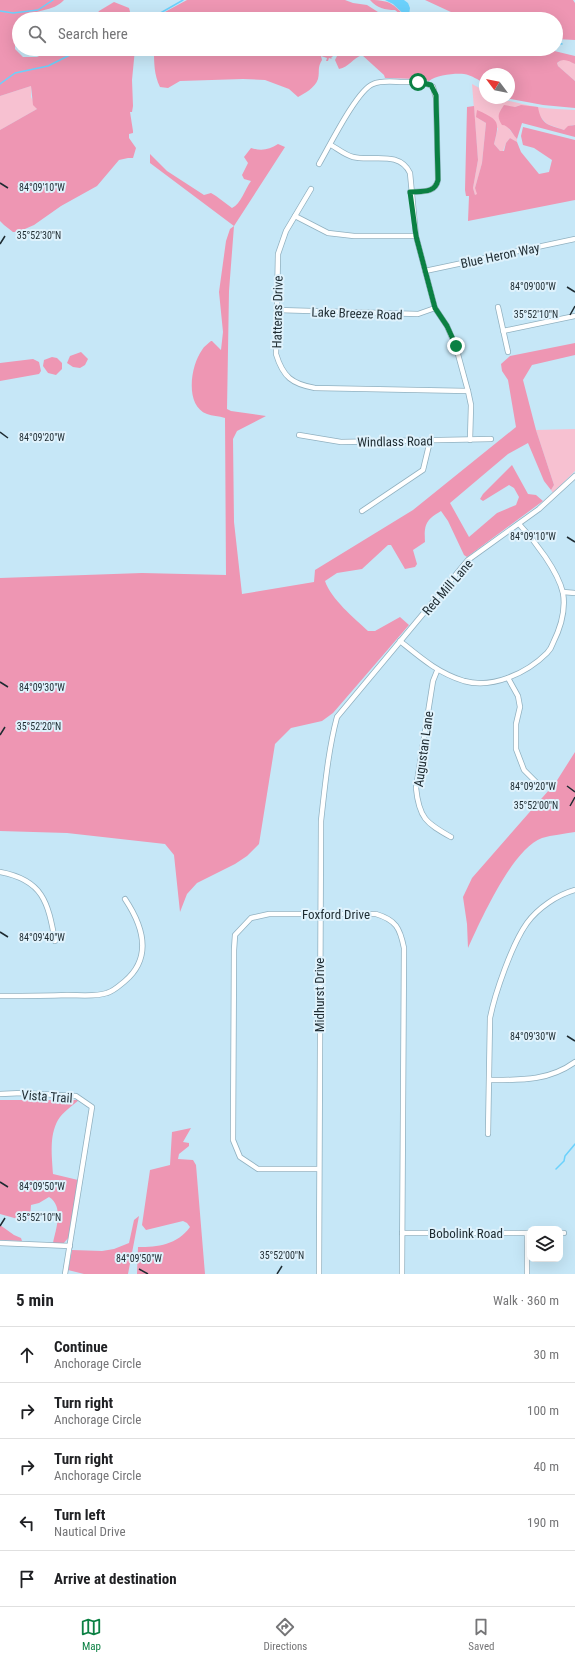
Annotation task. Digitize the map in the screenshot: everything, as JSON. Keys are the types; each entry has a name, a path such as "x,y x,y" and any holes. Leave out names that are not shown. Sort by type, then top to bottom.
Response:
{"street":[{"path":"319,164 359,97 371,85 384,82 423,82 431,85 435,91 436,98 437,183 432,190 410,192"},
{"path":"331,145 353,157 397,159 405,165 410,172 410,192 416,236 425,271 435,308 447,326 456,346 468,391 471,405 470,440"},
{"name":"Hatteras Drive","path":"311,189 286,230 278,254 276,354 283,371 290,380 300,386 315,388 468,391"},
{"path":"295,216 328,233 354,236 416,236"},
{"name":"Blue Heron Way","path":"425,271 575,239"},
{"path":"498,307 508,352"},
{"name":"Lake Breeze Road","path":"277,310 418,314 435,308"},
{"path":"503,332 575,316"},
{"name":"Windlass Road","path":"299,435 341,442 470,440 491,438"},
{"path":"362,511 424,470 430,441"},
{"name":"Red Mill Lane","path":"337,717 468,560 519,524 556,495 575,476"},
{"path":"400,641 437,671 465,681 487,683 508,678 530,666 548,652 560,628 564,609 563,592 554,571 528,534 519,524"},
{"path":"563,592 575,593"},
{"name":"Augustan Lane","path":"437,671 433,681 416,788 418,804 423,817 434,828 451,837"},
{"path":"508,678 518,696 520,707 516,724 516,749 524,770 538,784"},
{"name":"Midhurst Drive","path":"319,1274 318,1169 321,821 325,781 337,717"},
{"path":"0,872 20,876 37,889 47,906 56,941"},
{"path":"488,1134 490,1018 493,1004 519,937 528,922 539,910 552,900 575,890"},
{"path":"0,996 86,995 106,993 114,990 131,975 139,962 143,946 141,927 125,899"},
{"name":"Foxford Drive","path":"318,1169 258,1169 240,1157 234,1140 235,935 251,918 269,914 376,914 386,917 398,927 402,935 404,948 402,1274"},
{"path":"490,1080 524,1080 540,1078 554,1074 575,1062"},
{"name":"Vista Trail","path":"0,1094 22,1093 76,1096 92,1107 70,1246"},
{"name":"Bobolink Road","path":"402,1233 527,1233"},
{"path":"0,1242 70,1246 65,1274"},
{"path":"527,1262 527,1274"}],"shaded area":[{"path":"0,0 64,0 55,7 39,12 12,12 12,56 134,56 132,80 133,106 132,112 130,112 133,133 129,134 129,138 136,148 133,158 119,160 97,186 61,206 34,225 18,232 13,232 0,221 0,130 37,109 33,105 31,86 0,96"},
{"path":"187,0 345,0 367,5 378,12 165,12"},
{"path":"370,0 384,1 396,7 401,12 388,10 375,5"},
{"path":"425,0 573,0 575,3 575,40 563,39 563,12 451,12"},
{"path":"114,2 129,8 130,12 98,12"},
{"path":"563,53 575,56 575,64 564,60 557,63 558,66 575,81 575,108 543,105 515,100 515,68 479,68 479,80 460,74 441,76 429,81 419,79 385,78 384,75 363,56 563,56"},
{"path":"154,56 321,56 322,60 317,82 310,90 298,97 289,89 265,80 243,79 180,81 168,88 160,87 155,73"},
{"path":"321,56 333,56 331,58 332,59 329,58 328,61 326,61 327,58"},
{"path":"337,56 360,56 346,66 339,69 335,60"},
{"path":"563,59 575,64 575,81 558,66 557,63"},
{"path":"472,84 479,88 479,104 515,104 515,102 542,108 575,110 575,125 572,125 564,130 547,124 539,115 521,105 515,107 506,125 517,139 517,142 510,138 503,151 500,151 494,144 498,128 476,117 486,123 482,163 475,188 478,195 475,195 473,188 478,160"},
{"path":"31,86 31,97 37,109 0,130 0,96"},
{"path":"504,105 515,107 521,105 538,107 541,117 550,125 564,130 568,126 575,125 575,137 522,123 517,139 509,128 502,125 499,119 500,112"},
{"path":"474,106 478,160 473,188 475,195 477,194 475,188 482,163 486,123 476,117 477,110 490,116 496,122 497,130 494,144 500,151 504,151 506,143 510,138 517,142 521,152 539,174 549,172 552,160 534,148 523,145 521,136 523,127 575,140 575,200 468,221 469,196 466,196 465,190 467,107"},
{"path":"278,144 285,147 234,226 150,163 150,154 167,171 204,195 211,193 232,208 238,203 251,181 244,179 242,175 248,163 244,157 251,148 265,149 271,148"},
{"path":"234,226 229,291 227,409 231,411 266,416 237,431 233,439 234,522 242,594 314,582 315,570 413,510 516,427 508,380 502,371 501,364 510,356 575,343 575,355 532,365 523,380 536,430 554,485 551,490 544,481 528,443 508,454 450,503 469,537 497,513 516,505 519,497 514,488 509,485 483,501 480,499 483,494 512,465 528,494 536,495 543,501 467,557 464,555 448,521 441,511 432,517 427,523 425,542 413,550 417,564 415,567 405,569 391,545 388,545 362,569 337,573 325,581 332,595 368,631 375,631 400,617 409,625 333,713 322,721 291,728 275,744 259,844 247,856 235,864 197,883 187,894 180,912 174,855 165,844 67,833 0,831 0,578 142,573 226,575 225,418 207,414 200,409 192,394 192,384 195,365 204,347 212,341 221,350 223,332 219,292 226,241 230,229"},
{"path":"81,352 88,359 85,365 80,368 73,367 67,363 70,356"},
{"path":"52,357 57,358 62,363 62,369 56,375 48,373 43,366 44,360"},
{"path":"33,359 39,362 41,371 39,374 0,381 0,363"},
{"path":"575,429 575,471 553,493 551,490 554,485 536,430"},
{"path":"575,752 575,832 542,838 531,845 520,856 509,870 489,904 468,948 467,924 463,897 472,878 556,782"},
{"path":"0,1100 79,1100 60,1117 55,1126 52,1139 53,1174 78,1180 69,1237 63,1244 53,1243 58,1212 54,1201 49,1197 39,1203 31,1205 30,1218 25,1221 0,1214"},
{"path":"191,1128 183,1142 189,1143 189,1146 179,1154 178,1159 193,1160 196,1165 205,1274 137,1274 138,1247 167,1244 179,1238 190,1227 183,1221 146,1230 142,1225 150,1170 170,1165 172,1132"},
{"path":"139,1216 128,1274 84,1274 68,1270 72,1250 102,1251 114,1249 129,1243 134,1220"},
{"path":"0,1225 21,1238 22,1241 0,1240"}],"water":[{"path":"385,0 404,0 408,3 409,12 402,12 393,4"}],"waterway":[{"path":"21,12 38,10 53,0"},
{"path":"162,12 183,0"},
{"path":"0,11 12,13"},
{"path":"0,84 15,73 48,66 68,56"},
{"path":"556,1169 564,1161 565,1156 575,1144"}],"route":[{"path":"418,82 431,85 436,95 438,180 436,186 432,190 410,192 416,236 435,308 447,326 456,346"}]}
